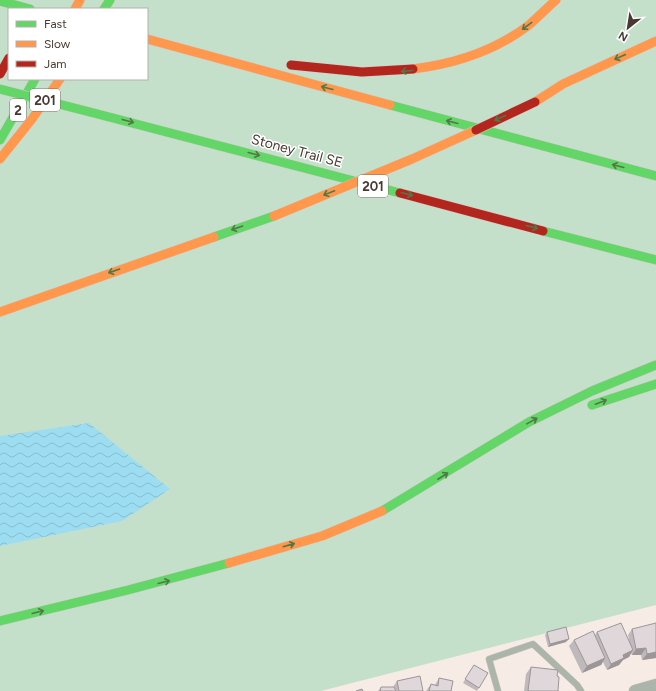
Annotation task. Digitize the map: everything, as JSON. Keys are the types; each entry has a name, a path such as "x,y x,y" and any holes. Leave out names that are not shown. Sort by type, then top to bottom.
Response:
{"highway":[{"path":"283,64 352,73 412,71 442,65 468,58 512,38 542,15 556,0"},
{"path":"0,1 26,8"},
{"path":"148,39 656,176"},
{"path":"535,102 563,84 656,41"},
{"path":"161,43 260,60"},
{"path":"0,60 8,51"},
{"path":"0,74 8,60"},
{"name":"2","path":"0,140 34,80"},
{"path":"0,159 32,119 59,80"},
{"name":"Stoney Trail SE","path":"0,89 656,260"},
{"path":"0,312 274,216 412,159 535,102 575,89"},
{"path":"0,621 176,579 326,534 360,522 399,502 495,442 561,404 623,377 656,365"},
{"path":"587,407 631,391 656,384"},
{"path":"463,463 552,421"}],"street":[{"path":"635,691 656,685"}],"lane":[{"path":"498,691 489,659 533,644 577,684 581,691"}],"green space":[{"path":"0,0 656,0 656,605 321,691 0,691"}],"water":[{"path":"89,423 170,489 122,521 0,546 0,436"}],"building":[{"path":"621,623 633,650 623,655 624,658 611,664 597,632"},
{"path":"656,623 656,652 647,654 646,648 636,649 632,629"},
{"path":"566,627 569,639 550,644 547,632"},
{"path":"593,631 605,658 587,666 574,640"},
{"path":"474,665 488,673 479,688 465,679"},
{"path":"531,667 558,670 558,691 528,691"},
{"path":"420,676 423,691 399,691 397,681"},
{"path":"439,678 453,681 451,691 429,691 431,684 438,686"},
{"path":"381,687 394,687 396,691 380,691"}],"traffic: fast":[{"path":"105,8 110,0"},
{"path":"0,1 26,8"},
{"path":"0,140 34,80"},
{"path":"0,89 90,112"},
{"path":"390,105 656,176"},
{"path":"90,112 400,193"},
{"path":"214,237 274,216"},
{"path":"543,231 656,260"},
{"path":"382,511 529,422 592,391 656,365"},
{"path":"592,405 656,384"},
{"path":"0,621 128,590 229,563"}],"traffic: slow":[{"path":"76,8 80,0"},
{"path":"413,69 444,64 488,49 529,25 556,0"},
{"path":"148,39 390,105"},
{"path":"535,102 563,84 656,41"},
{"path":"0,159 32,119 59,80"},
{"path":"274,216 412,159 476,130"},
{"path":"0,312 214,237"},
{"path":"229,563 322,536 382,511"}],"traffic: jam":[{"path":"0,74 8,60"},
{"path":"291,65 362,72 413,69"},
{"path":"476,130 535,102"},
{"path":"400,193 543,231"}]}
